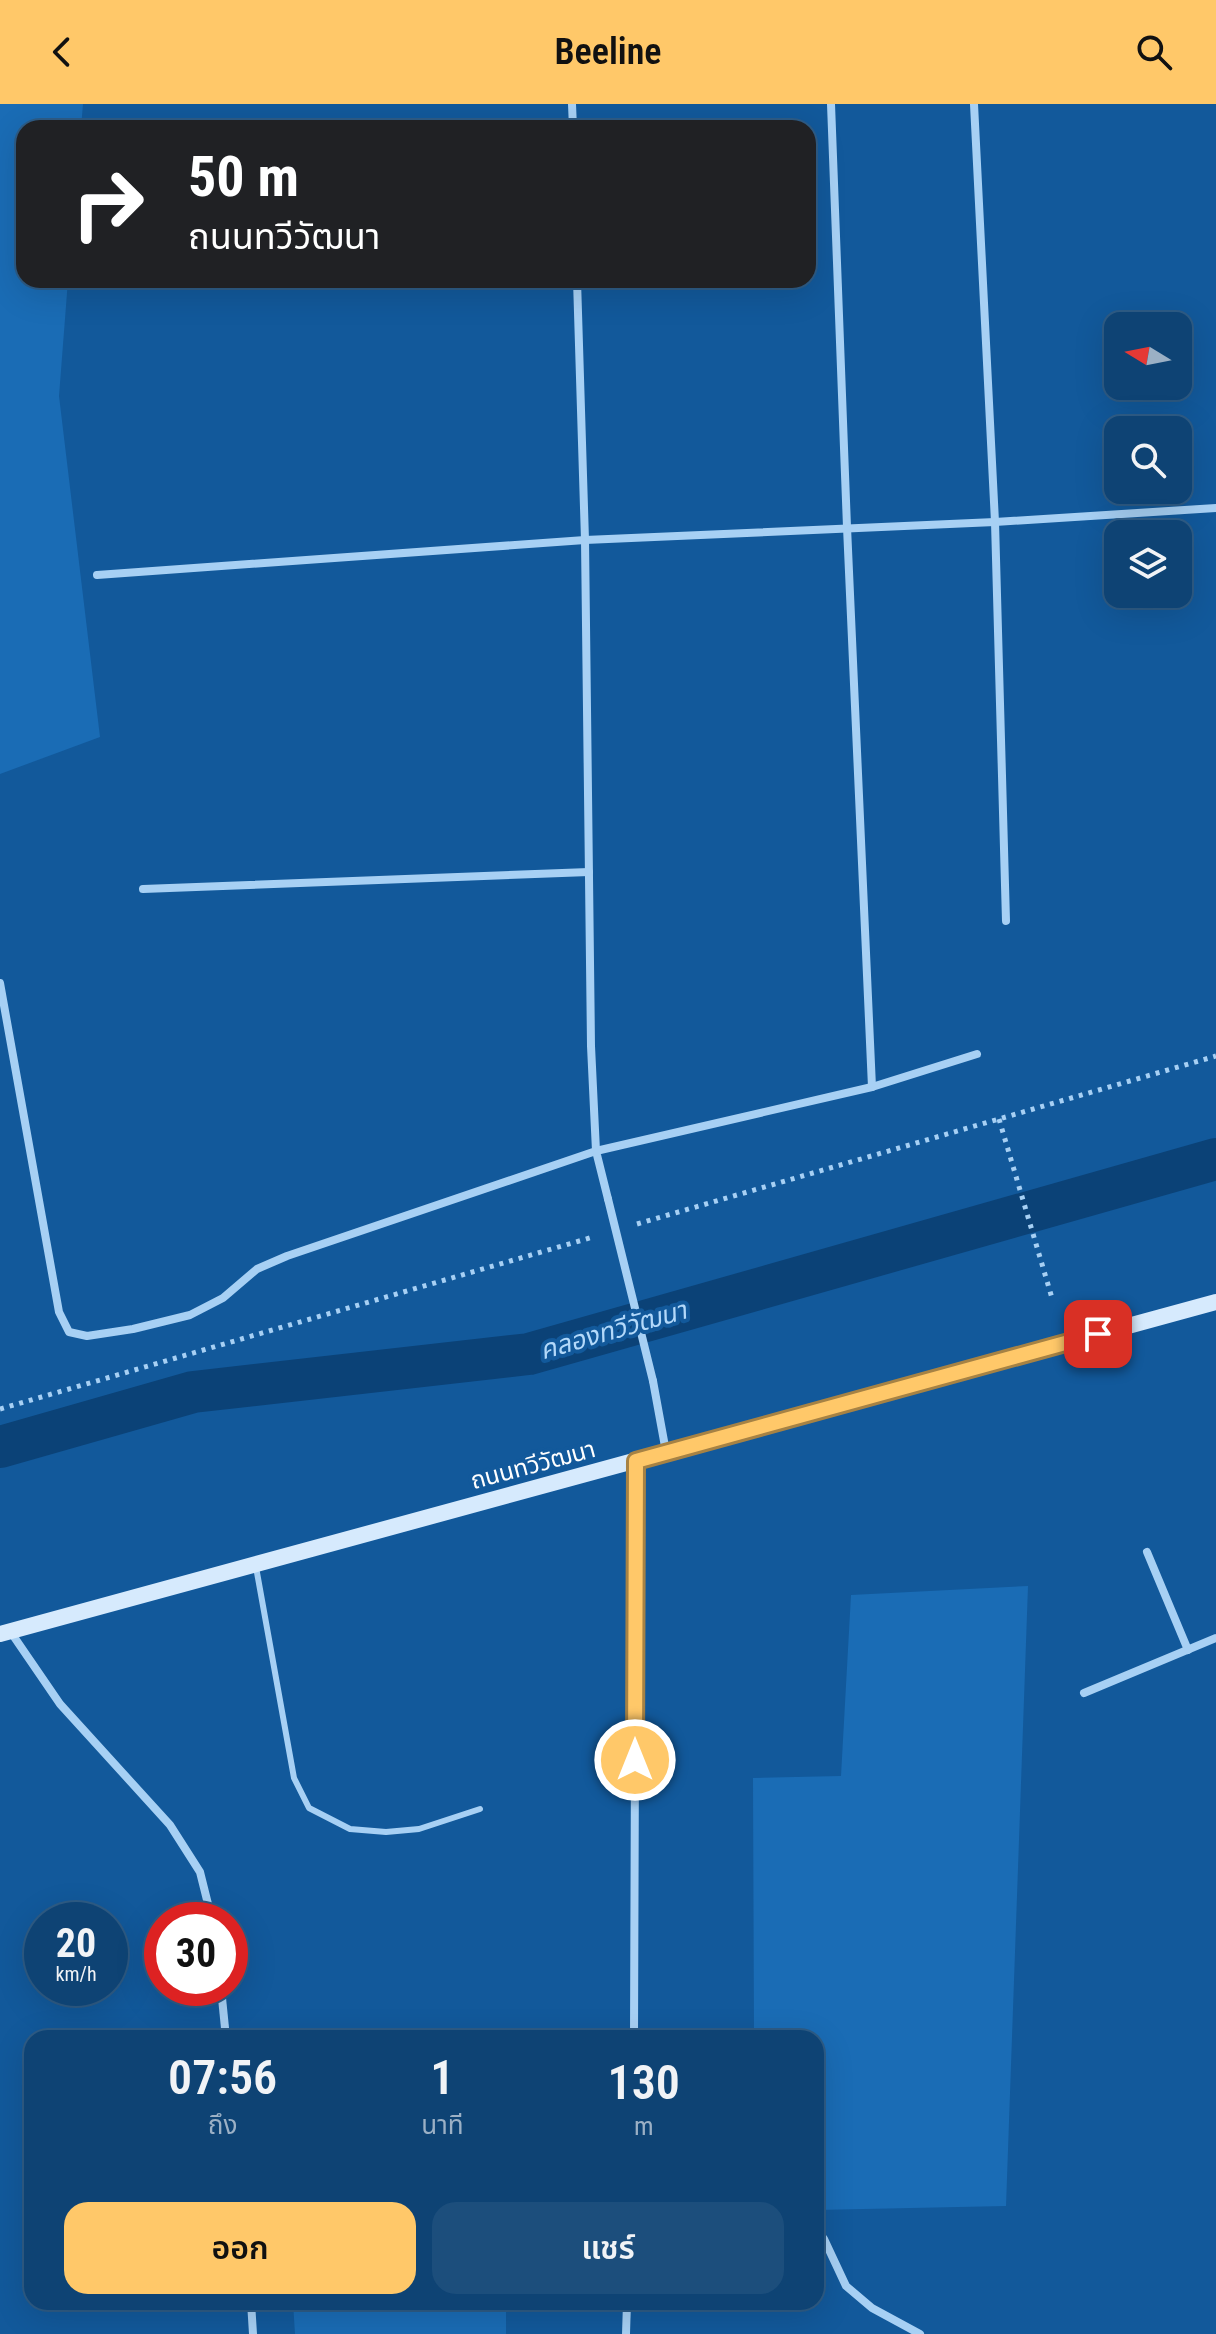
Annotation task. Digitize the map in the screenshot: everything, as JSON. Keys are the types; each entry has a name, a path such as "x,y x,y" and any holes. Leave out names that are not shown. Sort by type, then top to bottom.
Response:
{"main road":[{"name":"ถนนทวีวัฒนา","path":"5,1632 1216,1302"}],"street":[{"path":"831,104 872,1087"},
{"path":"974,104 995,522 1006,921"},
{"path":"577,288 585,540 591,1046 596,1151 653,1381 666,1453"},
{"path":"97,575 585,540 995,522 1216,508"},
{"path":"143,889 589,872"},
{"path":"0,983 59,1312 69,1332 87,1336 190,1315 223,1298 257,1269 287,1256 596,1151 872,1087 977,1054"},
{"path":"634,2030 636,1461"},
{"path":"1147,1552 1188,1650"},
{"path":"5,1632 60,1704 170,1825 200,1872 208,1902"},
{"path":"1084,1693 1216,1638"},
{"path":"223,2006 225,2030"},
{"path":"824,2239 846,2286 872,2308 920,2334"},
{"path":"252,2310 253,2334"},
{"path":"626,2334 627,2310"}],"lane":[{"path":"255,1564 294,1778 309,1808 350,1829 386,1832 419,1829 480,1809"}],"path":[{"path":"999,1119 1052,1298"}],"shaded area":[{"path":"0,104 83,104 82,120 16,120 16,288 67,288 59,396 100,737 0,774"},
{"path":"1028,1586 1006,2206 824,2210 824,2030 754,2030 753,1778 841,1776 851,1595"},
{"path":"294,2310 506,2310 506,2334 295,2334"}],"waterway":[{"name":"คลองทวีวัฒนา","path":"0,1447 193,1392 529,1354 1216,1159"}],"route":[{"path":"635,1760 636,1461 1098,1334"}]}
